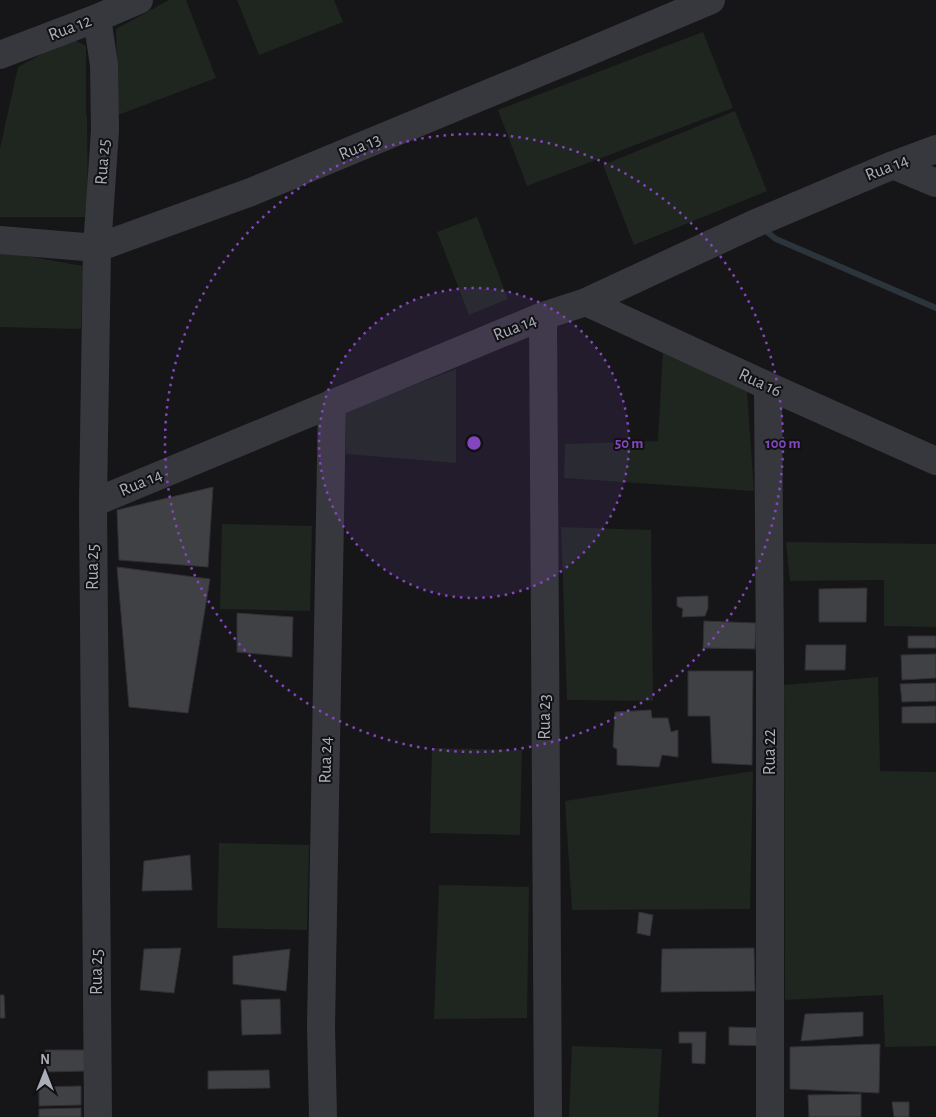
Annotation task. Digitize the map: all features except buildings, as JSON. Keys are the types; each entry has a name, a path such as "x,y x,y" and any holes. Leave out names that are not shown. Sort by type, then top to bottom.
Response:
{"street":[{"name":"Rua 12","path":"0,55 139,0"},
{"name":"Rua 13","path":"0,240 97,248 251,192 711,0"},
{"name":"Rua 25","path":"97,18 104,65 105,130 97,248 93,503 98,1117"},
{"name":"Rua 14","path":"93,503 543,316 586,302 756,223 893,165 936,149"},
{"path":"893,165 936,183"},
{"name":"Rua 16","path":"586,302 936,461"},
{"name":"Rua 23","path":"543,316 548,1117"},
{"name":"Rua 22","path":"768,386 770,1117"},
{"name":"Rua 24","path":"323,1117 321,1017 332,403"}],"shaded area":[{"path":"169,0 186,0 216,78 118,115 116,29"},
{"path":"237,0 334,0 343,22 259,55"},
{"path":"703,32 733,108 527,186 498,110"},
{"path":"71,38 86,46 88,207 85,209 85,217 0,217 0,148 18,67"},
{"path":"735,111 767,191 634,245 603,165"},
{"path":"477,217 508,299 469,315 437,232"},
{"path":"0,251 83,266 81,329 0,327"},
{"path":"663,351 747,391 754,491 564,478 565,444 658,441"},
{"path":"456,369 456,463 346,454 346,411"},
{"path":"222,524 312,526 310,611 220,609"},
{"path":"561,527 651,530 653,701 567,700"},
{"path":"786,542 936,544 936,627 884,626 884,580 790,581"},
{"path":"878,677 880,771 936,772 936,1046 885,1047 883,995 785,1000 784,685"},
{"path":"432,748 522,750 520,835 430,833"},
{"path":"753,771 750,909 572,910 565,801"},
{"path":"219,843 309,845 307,930 217,928"},
{"path":"439,885 529,887 527,1018 434,1019"},
{"path":"572,1046 662,1049 658,1117 569,1117"}],"waterway":[{"path":"762,228 776,239 936,308"}]}
